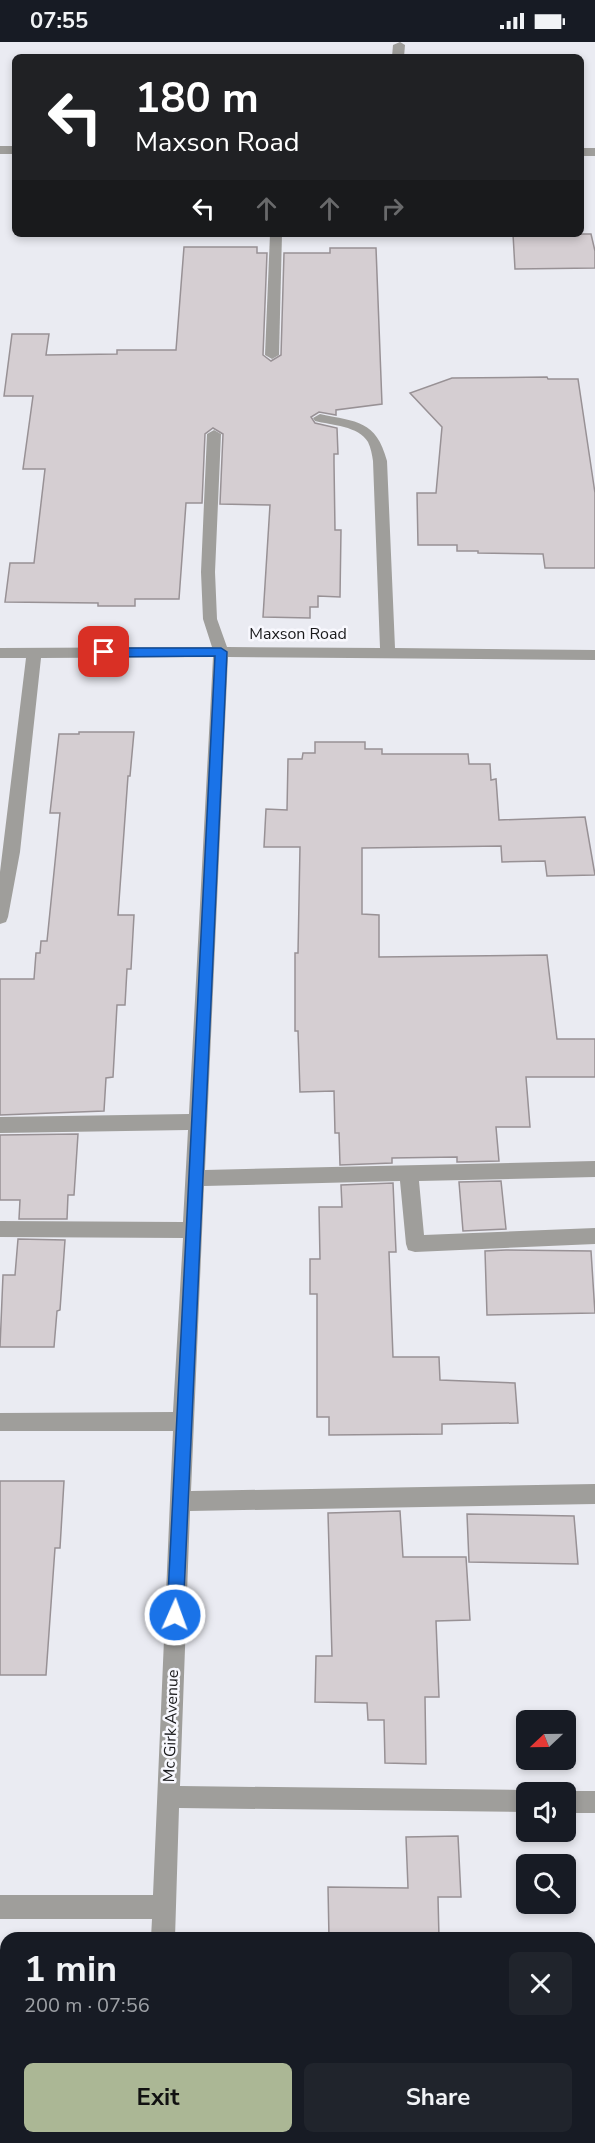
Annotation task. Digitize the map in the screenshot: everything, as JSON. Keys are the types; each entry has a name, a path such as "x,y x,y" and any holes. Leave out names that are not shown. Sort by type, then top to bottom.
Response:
{"street":[{"path":"272,355 276,237"},
{"path":"320,418 346,423 363,431 375,441 380,461 388,653"},
{"path":"214,434 208,572 210,619 221,652"},
{"name":"Mc Girk Avenue","path":"163,1932 183,1421 221,652"},
{"name":"Maxson Road","path":"0,653 595,655"},
{"path":"0,917 12,852 34,653"},
{"path":"0,1125 198,1122"},
{"path":"196,1178 595,1169"},
{"path":"409,1173 415,1244 595,1236"},
{"path":"0,1229 193,1230"},
{"path":"0,1422 183,1421"},
{"path":"180,1501 595,1494"},
{"path":"168,1797 516,1801"},
{"path":"576,1802 595,1802"},
{"path":"0,1907 164,1907"}],"building":[{"path":"584,234 591,234 595,251 595,268 515,269 513,237 584,237"},
{"path":"184,247 257,247 257,253 267,253 263,355 271,361 281,355 284,253 330,253 330,248 376,248 382,404 336,410 336,415 319,412 311,417 315,423 337,428 338,454 334,454 335,530 341,530 340,597 318,596 318,607 310,607 310,618 263,617 270,505 220,504 223,434 213,428 205,434 202,503 186,503 179,599 135,599 135,606 98,606 98,603 5,602 10,563 34,563 45,469 23,469 33,396 4,396 12,334 49,334 46,355 117,354 117,350 176,350"},
{"path":"547,377 548,379 578,379 595,493 595,568 545,568 543,554 478,553 478,551 457,551 457,545 418,545 417,493 436,493 442,427 410,393 452,378"},
{"path":"79,732 134,732 130,776 128,776 118,915 134,915 131,969 127,969 125,1005 117,1005 113,1077 106,1078 104,1111 0,1115 0,979 34,979 36,953 40,953 41,941 47,941 60,813 50,813 59,734 79,734"},
{"path":"315,742 365,742 365,749 382,749 382,754 468,754 469,764 490,764 491,780 496,779 499,820 585,817 595,875 547,876 545,861 502,862 501,846 362,848 362,914 379,915 379,957 547,955 557,1039 595,1039 595,1077 526,1077 530,1127 496,1127 499,1161 457,1162 457,1157 392,1158 392,1163 340,1165 339,1133 335,1133 334,1091 300,1092 298,1031 295,1031 295,953 298,953 300,847 264,847 266,809 287,810 288,759 302,759 303,753 315,753"},
{"path":"78,1134 74,1195 68,1195 67,1219 19,1219 20,1200 0,1200 0,1135"},
{"path":"501,1181 506,1229 463,1231 459,1182"},
{"path":"393,1183 396,1252 389,1252 393,1357 439,1357 440,1380 515,1383 518,1423 442,1424 442,1434 329,1435 329,1417 317,1417 317,1294 310,1294 310,1259 320,1259 319,1207 342,1207 341,1185"},
{"path":"18,1239 65,1240 60,1310 57,1311 54,1347 0,1347 3,1275 15,1275"},
{"path":"485,1251 591,1251 595,1313 487,1315"},
{"path":"0,1481 64,1481 60,1548 55,1548 46,1675 0,1675"},
{"path":"400,1511 403,1557 466,1557 470,1620 436,1621 439,1697 425,1697 426,1764 385,1763 384,1720 368,1720 367,1703 315,1702 316,1656 332,1656 328,1513"},
{"path":"467,1514 574,1516 578,1564 469,1562"},
{"path":"458,1836 461,1897 438,1897 439,1932 329,1932 328,1887 408,1888 406,1837"}],"route":[{"path":"104,652 221,652 175,1615"}]}
